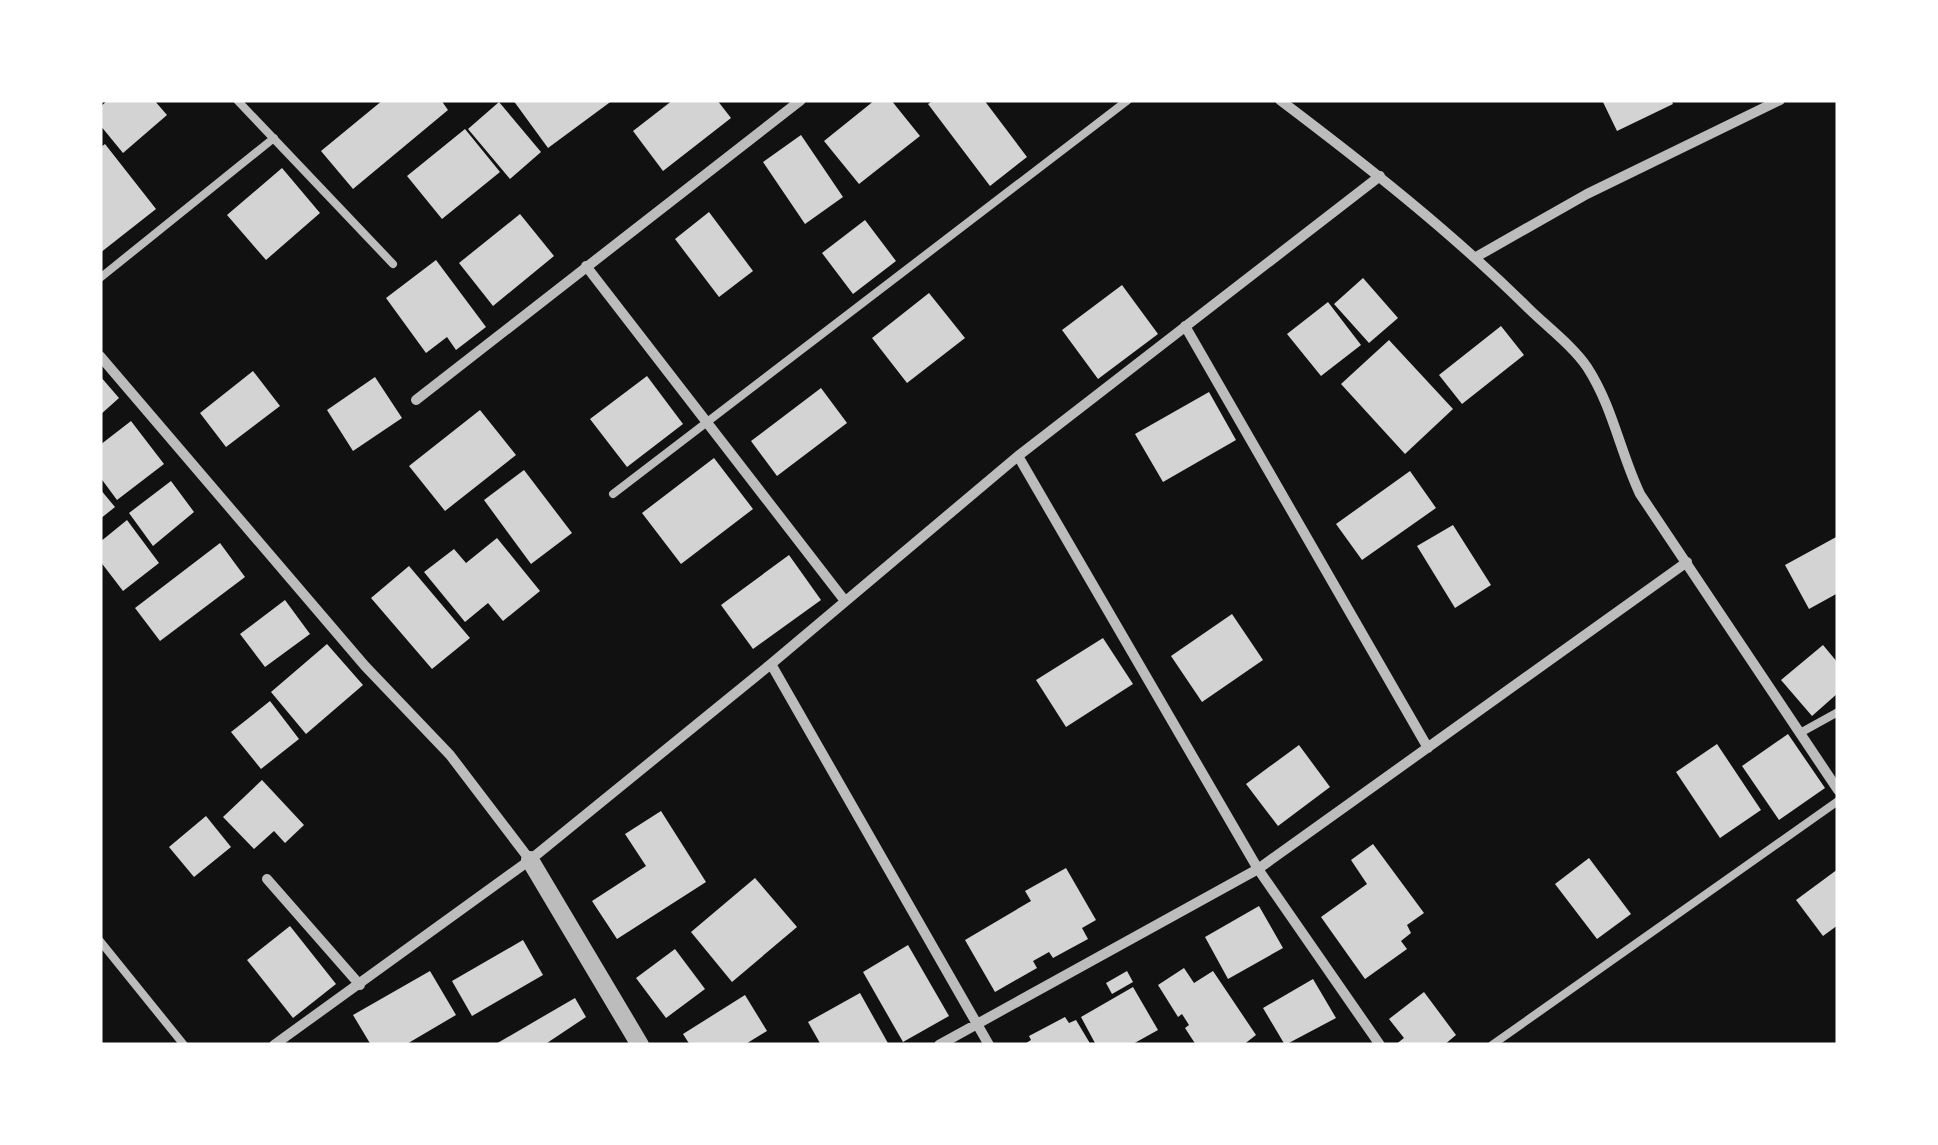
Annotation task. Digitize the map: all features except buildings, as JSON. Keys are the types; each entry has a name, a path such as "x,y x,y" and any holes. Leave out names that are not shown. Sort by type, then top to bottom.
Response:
{"street":[{"path":"416,400 801,100"},
{"path":"1280,100 1380,176 1476,257 1585,364 1606,401 1625,462 1640,494 1838,790"},
{"path":"1476,257 1588,194 1780,100"},
{"path":"274,1045 530,860 772,664 1018,456 1380,176"},
{"path":"586,266 845,601"},
{"path":"1185,326 1428,748"},
{"path":"100,356 365,666 450,756 530,860 640,1045"},
{"path":"1018,456 1258,869 1378,1041"},
{"path":"939,1045 1258,869 1687,562"},
{"path":"772,664 989,1045"},
{"path":"267,880 360,984"}],"lane":[{"path":"237,100 393,264"},
{"path":"613,494 1128,100"},
{"path":"100,278 274,138"},
{"path":"1800,733 1838,712"},
{"path":"1492,1045 1838,801"},
{"path":"100,941 184,1045"},
{"path":"1364,1045 1378,1041"}]}
